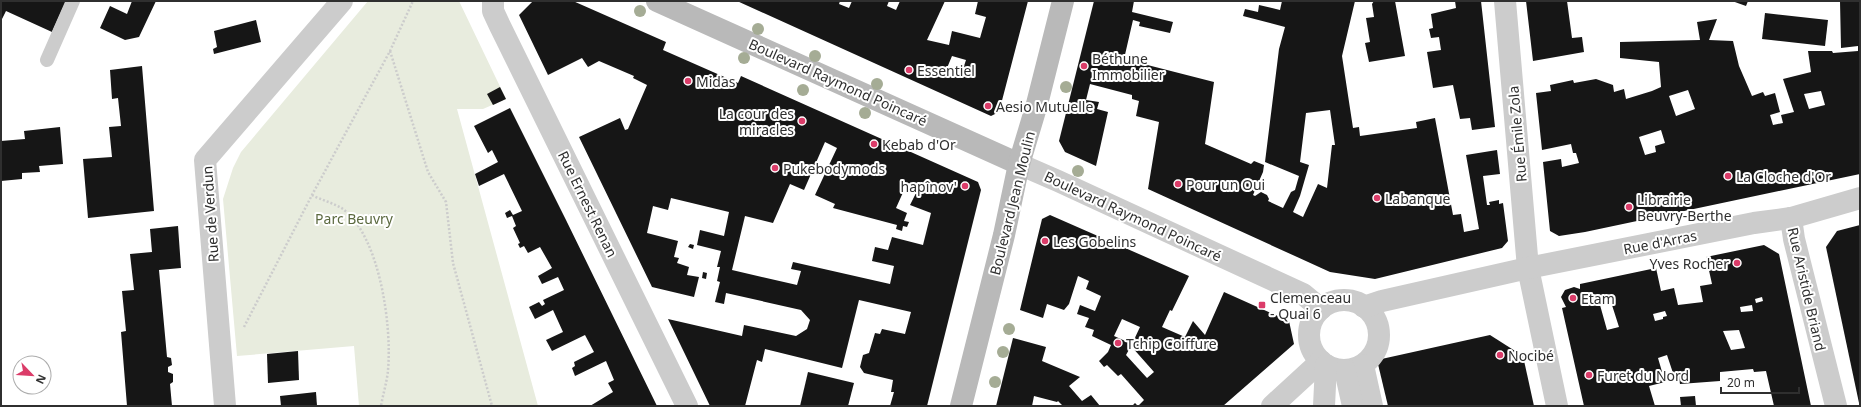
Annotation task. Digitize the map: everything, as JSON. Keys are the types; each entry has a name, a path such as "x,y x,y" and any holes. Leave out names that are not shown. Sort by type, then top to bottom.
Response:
{"main road":[{"name":"Boulevard Raymond Poincaré","path":"657,1 1019,164"},
{"name":"Boulevard Jean Moulin","path":"961,406 1000,250 1019,164 1037,104 1063,1"}],"street":[{"name":"Rue de Verdun","path":"225,406 205,160 342,1"},
{"name":"Rue Ernest Renan","path":"493,1 493,11 503,33 687,406"},
{"name":"Rue Émile Zola","path":"1505,1 1528,268 1557,406"},
{"name":"Boulevard Raymond Poincaré","path":"1019,164 1303,294 1321,309"},
{"name":"Rue d'Arras","path":"1364,306 1528,268 1754,223 1790,218 1860,198"},
{"name":"Rue Aristide Briand","path":"1790,218 1836,406"},
{"path":"1272,406 1339,365 1375,352 1379,340 1378,327 1373,315 1364,306 1354,302 1342,300 1331,303 1321,309 1315,316 1309,335 1310,345 1339,365 1372,406"},
{"path":"1324,406 1339,365"},
{"path":"1339,365 1354,406"}],"lane":[{"path":"47,60 73,1"}],"path":[{"path":"220,345 236,344 312,195 390,51 413,1"},
{"path":"390,51 428,172 446,202 453,263 492,406"},
{"path":"312,195 342,209 361,229 376,267 388,320 388,370 381,406"}],"green space":[{"name":"Parc Beuvry","path":"368,1 459,1 506,99 483,109 457,109 538,406 359,406 354,346 237,356 223,199 233,168 241,152"}],"building":[{"path":"1,1 66,1 52,32 6,11 1,21"},
{"path":"132,1 156,1 139,37 125,40 100,28 110,6 127,14"},
{"path":"533,1 573,1 666,42 663,50 738,83 741,76 978,182 981,190 927,406 890,406 894,392 891,392 893,380 864,373 860,367 863,355 869,353 875,333 880,334 882,329 905,334 911,312 859,300 842,368 765,349 762,362 757,360 745,406 710,406 668,319 742,336 744,325 796,336 807,329 810,320 801,310 726,293 724,304 715,302 720,282 717,281 720,267 717,267 721,251 697,245 700,230 724,236 729,212 671,198 668,210 653,206 647,233 678,241 674,257 679,258 677,263 689,267 687,275 699,277 694,297 652,287 579,137 620,118 625,130 628,129 647,85 633,78 634,76 599,61 588,67 582,58 548,75 519,15","holes":["825,142 837,148 815,195 835,204 833,208 897,225 896,229 902,231 903,226 907,227 909,222 904,221 907,213 896,208 905,188 916,193 910,205 931,213 923,245 892,237 888,250 875,247 872,261 894,266 890,284 793,262 791,269 801,271 797,285 732,270 745,216 773,223 790,184 804,190"]},
{"path":"737,1 840,1 839,4 849,8 852,1 889,1 887,6 896,10 900,1 945,1 927,40 949,45 952,31 980,38 986,17 975,14 978,1 1028,1 999,112 991,116","holes":["952,56 966,60 962,72 947,68"]},
{"path":"1094,1 1134,1 1132,12 1173,22 1170,33 1139,26 1140,22 1133,20 1124,59 1214,82 1205,144 1251,164 1254,161 1264,165 1263,172 1253,195 1255,196 1261,192 1267,195 1269,199 1268,201 1283,208 1291,192 1295,190 1299,176 1265,162 1279,49 1285,27 1243,16 1245,9 1258,12 1259,5 1280,10 1282,1 1355,1 1342,56 1353,128 1359,127 1360,136 1417,128 1416,122 1435,118 1453,215 1461,214 1464,232 1479,229 1466,155 1497,150 1500,174 1483,176 1487,205 1490,205 1489,202 1499,200 1499,204 1503,203 1508,241 1502,248 1375,279 1330,272 1148,189 1159,122 1136,116 1139,101 1132,99 1132,95 1090,84 1086,100 1099,102 1097,109 1108,112 1096,166 1065,152 1059,141","holes":["1330,110 1335,145 1332,145 1327,188 1318,184 1303,217 1293,212 1300,196 1309,165 1300,162 1306,113"]},
{"path":"1374,1 1395,1 1405,56 1369,62 1365,43 1370,42 1366,18 1374,17 1372,4"},
{"path":"1455,1 1481,1 1495,127 1472,130 1470,118 1460,119 1453,85 1433,88 1427,52 1441,50 1439,37 1431,38 1429,29 1433,28 1431,14 1456,8"},
{"path":"1526,1 1567,1 1572,38 1582,37 1584,52 1533,61"},
{"path":"1732,1 1748,1 1746,6"},
{"path":"1840,1 1860,1 1860,174 1585,232 1559,236 1550,231 1543,162 1561,159 1562,167 1579,163 1576,153 1573,153 1571,144 1542,150 1536,93 1551,91 1550,85 1573,80 1574,83 1596,79 1613,85 1614,92 1624,89 1626,99 1652,91 1661,87 1659,62 1620,58 1620,42 1700,40 1697,22 1717,19 1709,40 1733,41 1739,66 1752,96 1763,92 1765,96 1775,93 1780,112 1770,115 1773,125 1783,123 1781,115 1794,112 1783,79 1811,72 1808,51 1832,51 1833,53 1858,51 1858,46 1841,48","holes":["1688,90 1695,109 1676,116 1669,96","1821,91 1825,105 1809,109 1804,94","1661,130 1665,143 1655,146 1656,152 1645,155 1639,137"]},
{"path":"1765,13 1828,20 1825,46 1762,39"},
{"path":"256,20 261,42 214,54 213,49 217,47 214,31"},
{"path":"142,66 154,211 88,218 83,159 112,157 109,127 121,126 118,98 112,99 110,70"},
{"path":"500,87 506,99 493,105 487,94"},
{"path":"510,108 657,406 590,406 613,392 608,383 614,380 606,361 575,376 572,368 575,366 574,362 594,352 585,335 552,351 546,340 563,332 553,310 535,319 529,307 539,302 542,306 545,304 543,300 564,290 558,277 542,284 538,276 552,268 540,247 528,253 524,246 520,248 518,244 520,243 513,228 516,226 512,216 507,218 505,213 510,210 513,215 522,211 504,174 479,186 475,174 498,162 492,150 488,153 474,126"},
{"path":"60,127 63,164 39,166 40,172 22,173 22,179 1,181 1,141 25,139 24,131"},
{"path":"1050,215 1189,276 1172,311 1170,310 1162,327 1185,337 1193,321 1205,335 1224,292 1289,321 1294,344 1223,406 1138,406 1144,400 1121,374 1118,376 1107,365 1104,367 1099,361 1108,352 1111,345 1092,336 1094,330 1085,327 1089,318 1077,314 1080,305 1095,311 1101,296 1086,289 1089,281 1078,276 1069,304 1064,310 1047,304 1043,318 1020,310 1042,219","holes":["1122,319 1140,327 1132,344 1114,336","1131,346 1154,372 1147,378 1126,355"]},
{"path":"1860,225 1859,403 1826,247 1837,231"},
{"path":"178,226 181,268 159,270 167,357 171,358 172,365 168,367 168,372 173,374 173,382 170,384 172,406 127,406 121,332 126,331 122,291 134,290 130,254 152,252 150,229"},
{"path":"690,244 694,245 693,249 688,247"},
{"path":"1764,245 1779,254 1811,406 1774,406 1766,371 1754,372 1753,369 1720,372 1720,381 1680,384 1679,378 1675,379 1667,355 1658,358 1665,382 1649,386 1655,406 1584,406 1562,308 1566,307 1561,297 1565,290 1574,287 1580,289 1580,284 1656,268 1661,291 1674,288 1678,305 1703,302 1700,286 1712,284 1706,257","holes":["1762,297 1763,301 1756,303 1755,299","1611,302 1619,327 1607,330 1600,305","1752,305 1753,311 1741,312 1740,307","1665,311 1667,316 1663,317 1663,319 1655,321 1653,314","1739,330 1745,348 1731,350 1723,331"]},
{"path":"703,272 707,273 706,279 702,278"},
{"path":"1490,335 1523,356 1534,406 1388,406 1377,360"},
{"path":"1013,338 1046,347 1042,361 1080,377 1069,386 1082,401 1091,395 1100,406 1063,406 1058,401 1034,396 1032,406 996,406"},
{"path":"298,351 299,380 268,383 267,354"},
{"path":"808,372 854,383 848,406 800,406"},
{"path":"316,392 317,406 281,406 280,396"},
{"path":"1695,396 1696,406 1681,406 1680,397"}],"place":[{"name":"Béthune Immobilier","path":"1084,66"},
{"name":"Essentiel","path":"909,70"},
{"name":"Midas","path":"688,81"},
{"name":"Aesio Mutuelle","path":"988,106"},
{"name":"La cour des miracles","path":"802,121"},
{"name":"Kebab d'Or","path":"874,144"},
{"name":"Pukebodymods","path":"775,168"},
{"name":"La Cloche d'Or","path":"1728,176"},
{"name":"Pour un Oui","path":"1178,184"},
{"name":"hapînov'","path":"965,186"},
{"name":"Labanque","path":"1377,198"},
{"name":"Librairie Beuvry-Berthe","path":"1629,207"},
{"name":"Les Gobelins","path":"1045,241"},
{"name":"Yves Rocher","path":"1737,263"},
{"name":"Etam","path":"1573,298"},
{"name":"Clemenceau - Quai 6","path":"1262,305"},
{"name":"Tchip Coiffure","path":"1118,343"},
{"name":"Nocibé","path":"1500,355"},
{"name":"Furet du Nord","path":"1589,375"}]}
